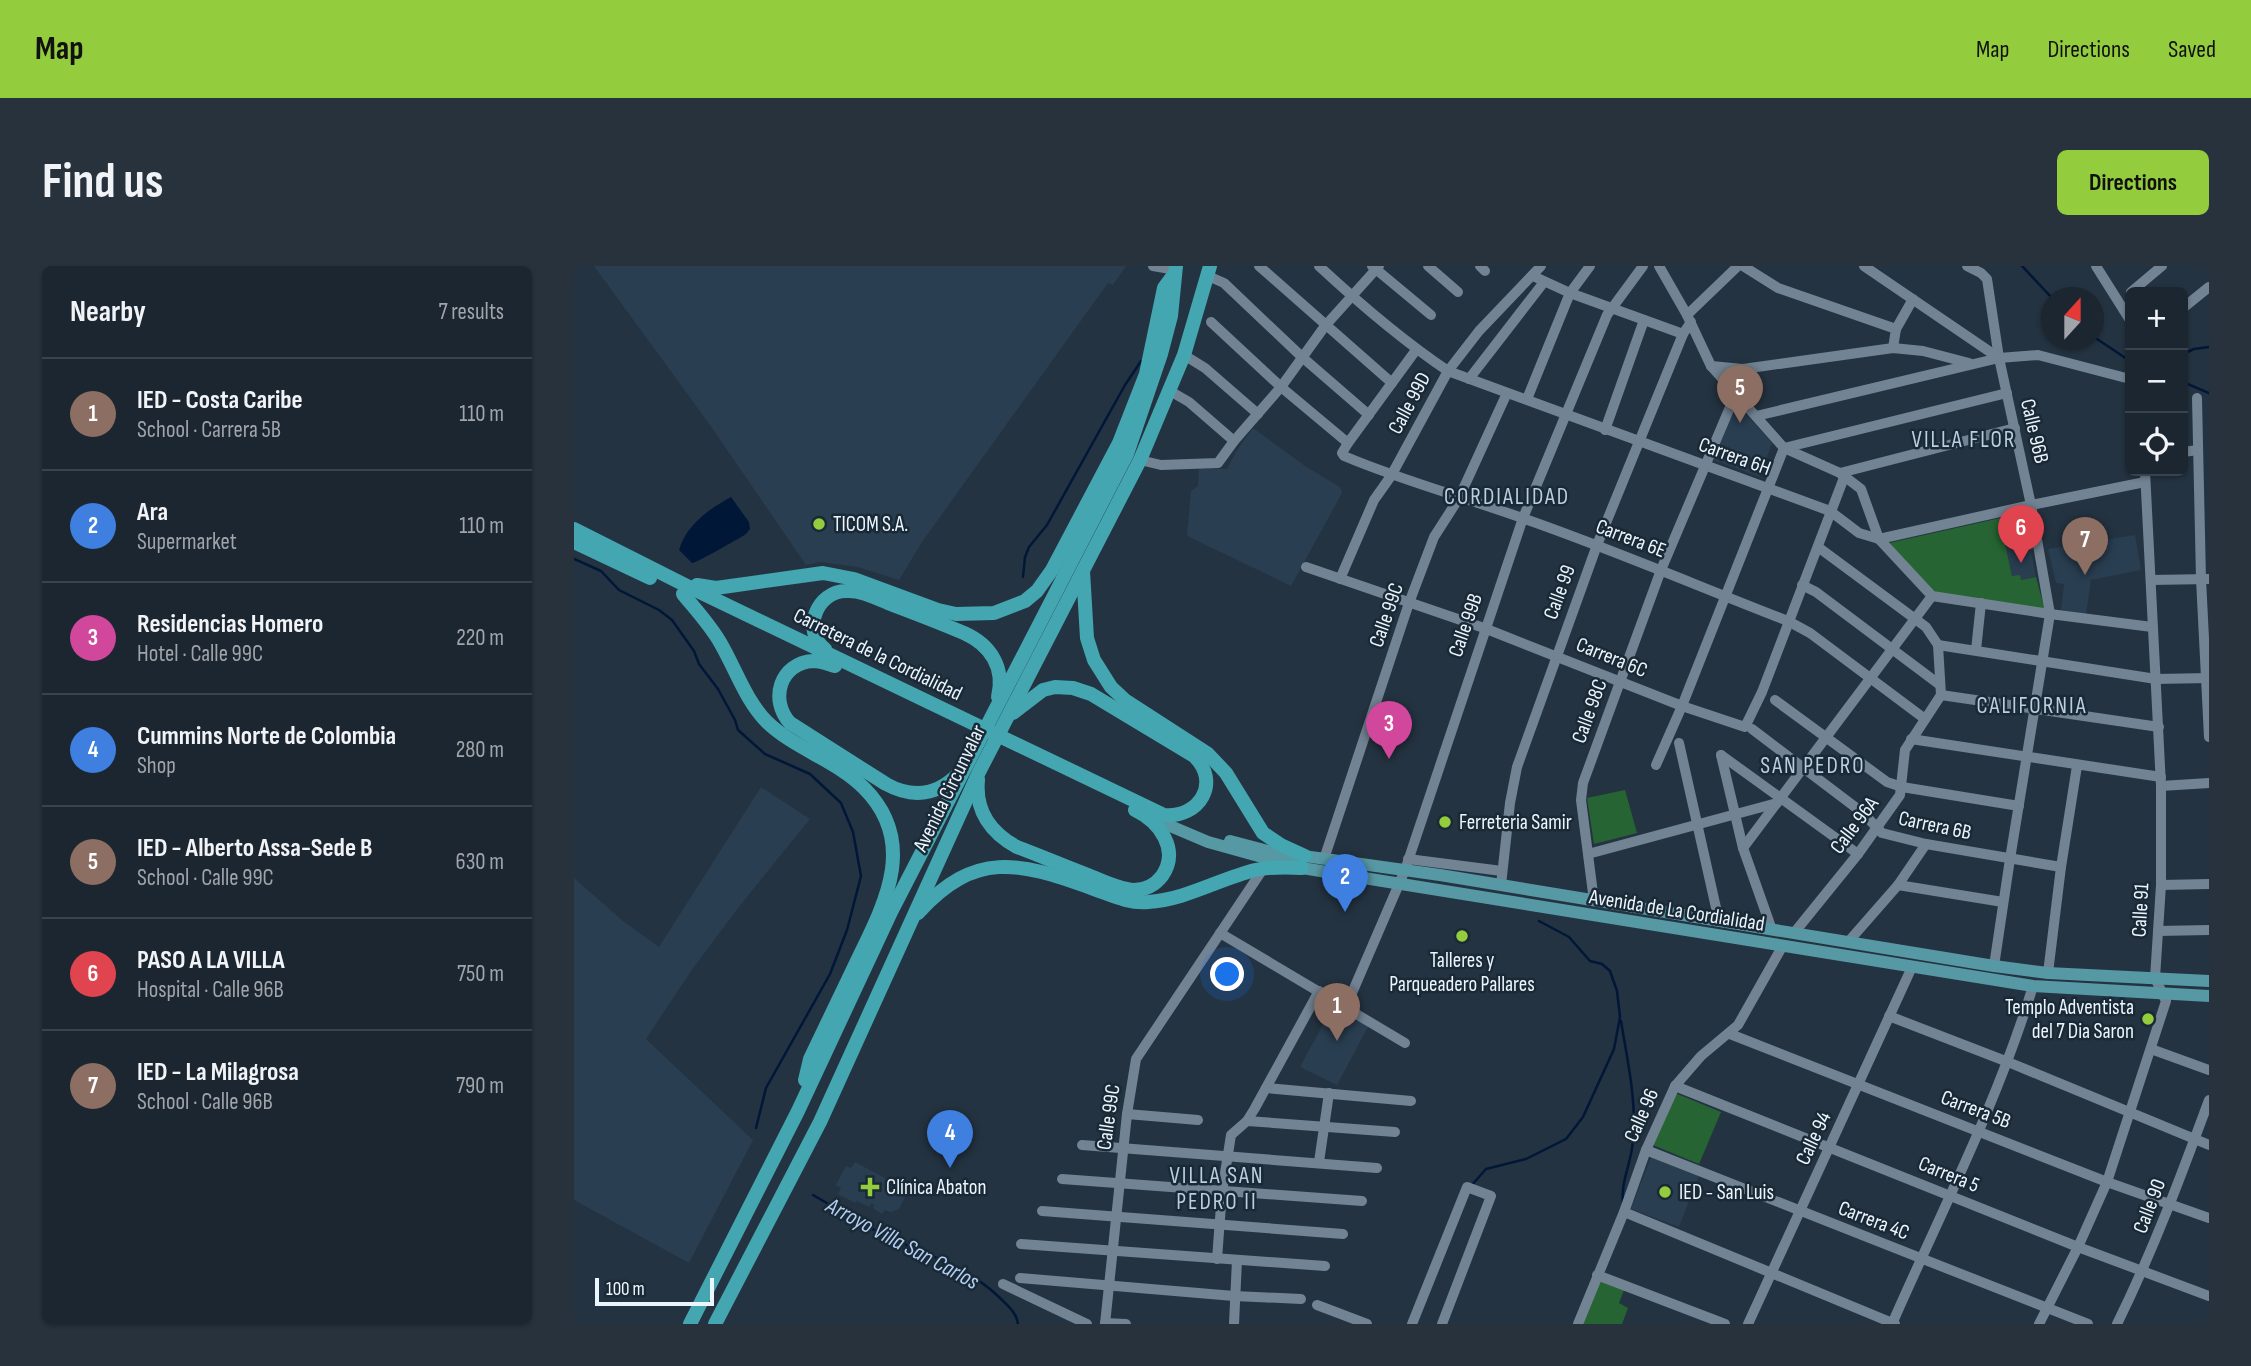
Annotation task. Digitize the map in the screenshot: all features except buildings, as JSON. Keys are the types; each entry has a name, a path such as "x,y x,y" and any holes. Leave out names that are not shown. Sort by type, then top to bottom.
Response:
{"highway":[{"name":"Avenida Circunvalar","path":"690,1324 798,1111 891,912 974,767 1127,454 1152,387 1171,316 1176,270"},
{"path":"684,589 716,588 819,573 854,579 944,612 988,614 1018,605 1034,594 1052,570 1119,443 1135,408 1146,374 1164,288 1176,270"},
{"name":"Avenida Circunvalar","path":"999,718 1083,571 1140,460 1171,391 1209,271"},
{"path":"1066,575 1074,532 1103,503"},
{"name":"Carretera de la Cordialidad","path":"574,529 684,589"},
{"name":"Carretera de la Cordialidad","path":"574,542 684,589 837,662 1149,817"},
{"path":"1083,571 1087,638 1094,660 1105,679 1126,701 1208,754 1229,778 1263,832 1303,862"},
{"path":"684,589 715,634 754,704 766,720 786,737 858,782 883,812 891,835 893,866 883,905 810,1059 798,1111"},
{"path":"837,662 821,647 816,638 813,623 816,612 831,594 843,591 860,592 970,635 985,646 996,661 1000,673 999,718"},
{"path":"837,662 802,663 793,667 783,678 779,689 779,704 786,719 795,727 886,784 907,793 927,793 939,789 974,767 982,810 987,822 999,836 1017,847 1124,889 1147,888 1157,882 1166,868 1169,858 1167,844 1149,817"},
{"path":"999,718 1049,688 1073,688 1096,697 1189,752 1202,764 1206,783 1198,805 1186,813 1164,815"},
{"name":"Avenida Circunvalar","path":"715,1324 820,1122 908,925 974,767"},
{"name":"Carretera de la Cordialidad","path":"1069,775 1164,815"},
{"path":"908,925 932,898 949,884 995,867 1016,866 1042,870 1123,899 1143,903 1170,898 1242,874 1303,862"}],"main road":[{"name":"Avenida de La Cordialidad","path":"1164,815 1233,842 1303,862 1324,859 1406,864 1501,885 1994,966 2048,973 2209,981"},
{"name":"Avenida de La Cordialidad","path":"1149,817 1208,842 1399,884 2033,986 2209,996"}],"street":[{"path":"1153,266 1176,270"},
{"path":"1259,266 1392,383"},
{"name":"Carrera 6H","path":"1319,266 1416,350 1448,371 1830,511 1859,533 1879,539 1932,596"},
{"path":"1428,266 1458,292"},
{"name":"Calle 99D","path":"1340,579 1374,500 1391,476 1448,371 1516,290 1541,266"},
{"path":"1527,400 1570,293 1590,266"},
{"name":"Calle 99B","path":"1346,1007 1399,884 1522,518 1611,307 1643,266"},
{"path":"1660,266 1711,366 1784,448 1842,474 1861,489 1879,539 2145,482"},
{"path":"1741,266 1778,288 1896,329"},
{"name":"Calle 99","path":"1501,885 1517,767 1597,545 1689,319 1741,266"},
{"name":"Calle 96B","path":"1967,266 1987,279 1999,358 2031,505 2050,614"},
{"path":"2096,266 2125,310"},
{"path":"2138,287 2162,266"},
{"path":"1140,460 1161,465 1219,463 1281,387 1325,326 1375,267 1431,315"},
{"path":"1866,267 1999,358"},
{"path":"1209,271 1369,415"},
{"path":"1533,276 1570,293 1684,334"},
{"path":"1469,379 1544,282"},
{"path":"2188,304 2209,287"},
{"path":"2120,301 2125,297"},
{"path":"1893,348 1896,329 1913,299"},
{"path":"1605,430 1644,320"},
{"path":"1210,321 1281,387 1348,443 1416,350"},
{"path":"1711,366 1743,369 1893,348 1923,351 1970,364"},
{"path":"1184,355 1205,368 1258,414"},
{"path":"1756,416 1999,358 2038,355 2125,378"},
{"path":"1705,464 1743,369"},
{"path":"1171,391 1189,402 1234,442"},
{"name":"Calle 99C","path":"1324,859 1409,603 1434,537 1459,498 1507,393"},
{"path":"1784,448 2007,393"},
{"path":"2197,398 2209,737"},
{"path":"1842,474 2015,428"},
{"name":"Carrera 6E","path":"1348,443 1342,453 1391,476 1597,545 1788,621 1810,633 1925,719"},
{"path":"1656,765 1784,448"},
{"path":"2188,451 2198,450"},
{"name":"Calle 98C","path":"1594,901 1581,800 1583,783 1661,570 1705,464"},
{"path":"1749,728 1818,547 1842,474"},
{"name":"Calle 91","path":"2145,476 2161,782 2161,885 2155,978"},
{"path":"1818,547 1926,627 1938,645 1941,690"},
{"name":"Carrera 6C","path":"1306,567 1484,628 1682,706 1749,728"},
{"path":"2151,580 2205,579"},
{"path":"1802,585 1816,592 1893,648 1941,690 2035,710 2158,727"},
{"path":"1743,848 1932,596 2152,626"},
{"path":"1976,650 1981,603"},
{"path":"1994,966 2050,614"},
{"path":"1938,645 2156,678 2207,678"},
{"name":"Calle 96A","path":"1794,933 1858,854 1900,795 1905,750 1941,690"},
{"path":"1775,700 1887,782 1902,787 2019,806"},
{"name":"Carrera 6B","path":"1749,728 1804,766 1885,834 1926,845 2061,867"},
{"path":"1911,739 2161,782 2209,783"},
{"path":"1679,743 1719,921"},
{"path":"1772,930 1743,848 1721,755 1779,800 1858,854"},
{"path":"2048,973 2077,766"},
{"path":"1588,854 1734,815 1779,800"},
{"path":"1849,941 1898,885 1926,845"},
{"path":"1406,864 1502,871"},
{"name":"Calle 99C","path":"1105,1324 1127,1114 1138,1053 1263,869"},
{"path":"2161,885 2209,884"},
{"path":"1898,885 2003,902"},
{"path":"2158,931 2209,930"},
{"path":"1220,933 1405,1043"},
{"name":"Calle 96","path":"1578,1324 1646,1150 1675,1086 1701,1056 1730,1034 1782,947"},
{"name":"Calle 94","path":"1748,1324 1912,967"},
{"path":"2039,1324 2107,1182 2131,1112 2166,1001 2155,978"},
{"path":"1624,1212 1893,1324 1980,1130 2008,1062 2033,986"},
{"path":"1217,1259 1222,1192 1231,1135 1247,1121 1319,991"},
{"path":"1889,1016 2209,1145"},
{"name":"Carrera 5B","path":"1730,1034 2107,1182 2209,1218"},
{"path":"2151,1049 2209,1070"},
{"name":"Carrera 5","path":"1675,1086 2078,1247 2209,1296"},
{"path":"1266,1088 1411,1101"},
{"path":"1319,1162 1329,1093"},
{"name":"Calle 90","path":"2118,1324 2171,1205 2209,1100"},
{"path":"1127,1114 1198,1120"},
{"path":"1247,1121 1395,1132"},
{"path":"1082,1145 1377,1168"},
{"name":"Carrera 4C","path":"1646,1150 2088,1324"},
{"path":"1062,1179 1362,1201"},
{"path":"1412,1324 1467,1187 1491,1196 1442,1324"},
{"path":"1042,1211 1343,1234"},
{"path":"1021,1244 1325,1266"},
{"path":"1234,1324 1237,1260"},
{"path":"1597,1275 1725,1324"},
{"path":"1020,1278 1234,1296 1301,1298"},
{"path":"1003,1284 1087,1324"},
{"path":"1317,1305 1367,1324"},
{"path":"1105,1324 1126,1324"}],"shaded area":[{"path":"594,266 1126,266 1113,285 1108,283 922,542 899,580 858,567 820,562 806,565 710,425"},
{"path":"1735,402 1772,443 1760,477 1713,460"},
{"path":"1253,428 1305,466 1340,487 1342,493 1291,586 1187,536 1191,491 1198,486 1199,468 1227,469"},
{"path":"2026,529 2029,542 2033,542 2035,550 2031,551 2036,577 2021,580 2012,576 2003,533"},
{"path":"2135,535 2141,570 2091,580 2086,615 2061,610 2064,584 2056,583 2048,549"},
{"path":"761,787 810,819 691,971 646,1039 753,1140 689,1263 574,1200 574,878 623,921 659,947"},
{"path":"1334,1004 1369,1025 1337,1085 1300,1067"},
{"name":"IED - San Luis","path":"1651,1157 1699,1176 1679,1227 1631,1209"},
{"name":"Clínica Abaton","path":"855,1162 885,1178 886,1182 889,1179 902,1188 905,1197 899,1209 891,1212 885,1210 882,1214 873,1208 872,1203 869,1207 838,1194 841,1188 836,1185 846,1166 851,1168"}],"green space":[{"path":"2023,513 2026,529 2003,534 2012,576 2020,575 2021,580 2036,577 2045,611 1933,592 1889,543"},
{"path":"1625,790 1637,833 1594,844 1587,798"},
{"path":"1675,1093 1721,1112 1699,1164 1653,1145"},
{"path":"1598,1280 1624,1290 1619,1303 1628,1308 1622,1324 1582,1324"}],"water":[{"path":"731,497 749,522 750,529 742,537 692,563 679,550 682,541 693,525 707,512"}],"waterway":[{"path":"2022,266 2042,287"},
{"path":"2104,344 2125,358"},
{"path":"2188,352 2209,347"},
{"path":"1023,577 1029,547 1047,525 1141,361"},
{"path":"2188,384 2209,393"},
{"name":"Arroyo Villa San Carlos","path":"574,559 601,571 619,590 659,610 672,620 718,689 738,730 765,754 810,774 841,803 853,832 861,876 847,930 830,974 766,1088 756,1128"},
{"path":"1471,1186 1486,1169 1526,1159 1566,1139 1583,1117 1614,1049 1620,1017 1617,991 1610,971 1602,964 1590,961 1569,937 1539,921"},
{"path":"1621,1021 1634,1110 1632,1148 1623,1188 1623,1204"},
{"name":"Arroyo Villa San Carlos","path":"813,1195 878,1232 972,1276 1009,1307 1018,1324"}],"place":[{"name":"IED - Alberto Assa-Sede B","path":"1740,423"},
{"name":"TICOM S.A.","path":"819,524"},
{"name":"PASO A LA VILLA","path":"2021,563"},
{"name":"IED - La Milagrosa","path":"2085,575"},
{"name":"Residencias Homero","path":"1389,759"},
{"name":"Ferreteria Samir","path":"1445,822"},
{"name":"Ara","path":"1345,912"},
{"name":"Talleres y Parqueadero Pallares","path":"1462,936"},
{"name":"Templo Adventista del 7 Dia Saron","path":"2148,1019"},
{"name":"IED - Costa Caribe","path":"1337,1041"},
{"name":"Cummins Norte de Colombia","path":"950,1168"},
{"name":"Clínica Abaton","path":"870,1187"},
{"name":"IED - San Luis","path":"1665,1192"}],"district":[{"name":"VILLA FLOR","path":"1964,439"},
{"name":"CORDIALIDAD","path":"1507,496"},
{"name":"CALIFORNIA","path":"2032,705"},
{"name":"SAN PEDRO","path":"1813,765"},
{"name":"VILLA SAN PEDRO II","path":"1217,1188"}]}
